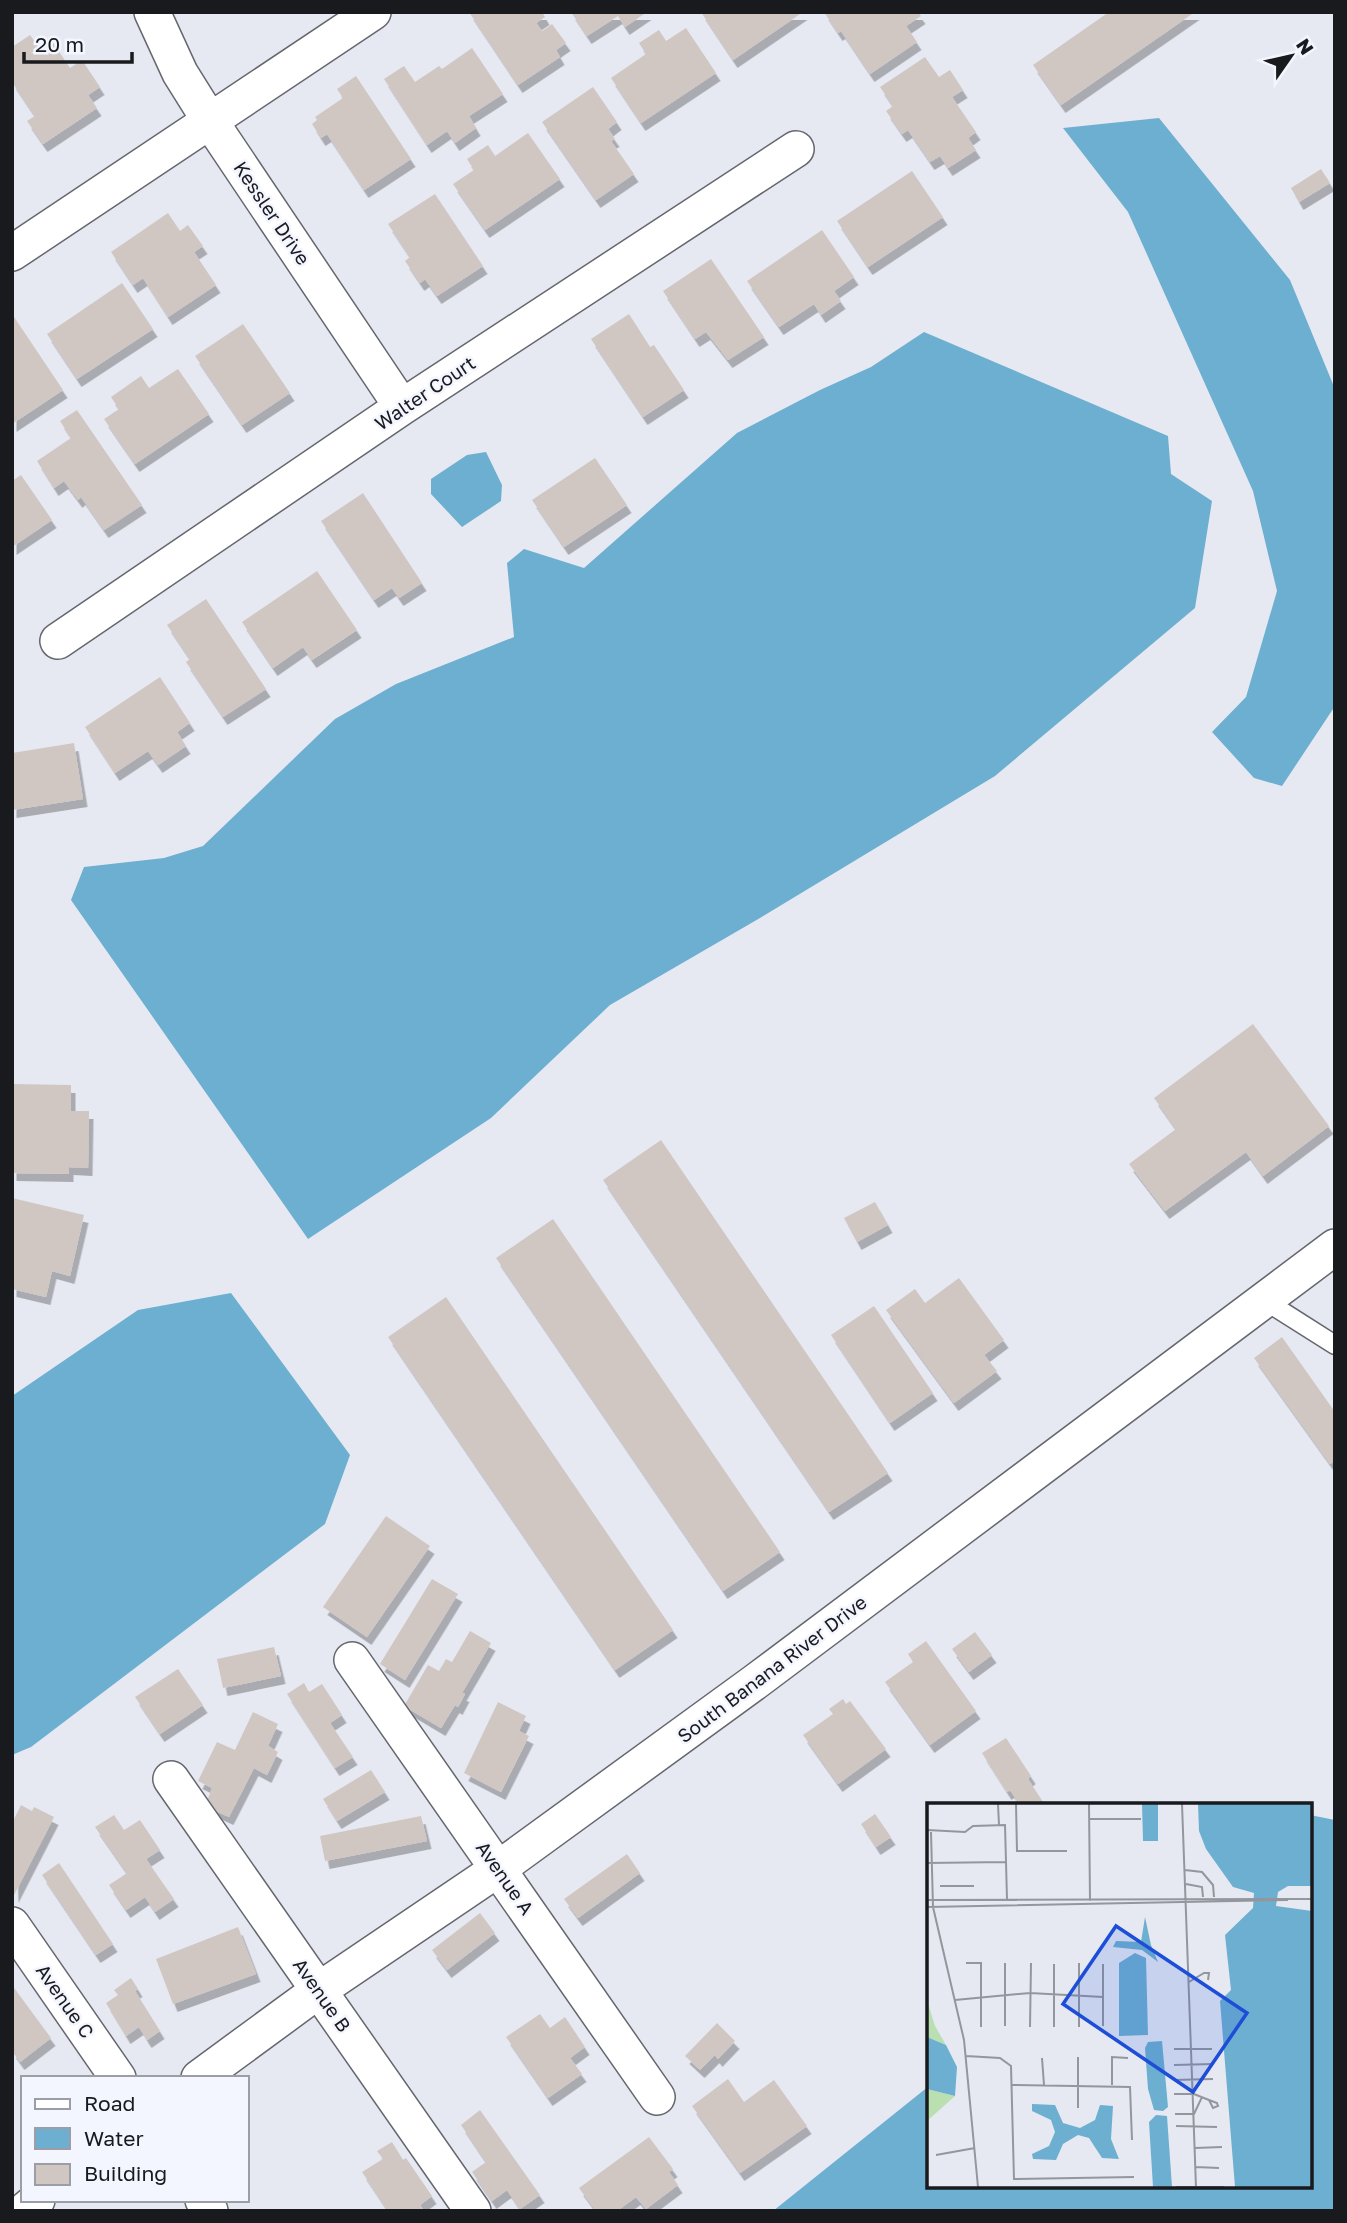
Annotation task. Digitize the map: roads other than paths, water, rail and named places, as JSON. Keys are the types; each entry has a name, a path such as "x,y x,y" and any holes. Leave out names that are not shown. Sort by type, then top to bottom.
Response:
{"street":[{"name":"Kessler Drive","path":"152,12 180,73 210,121 402,408"},
{"path":"12,253 373,12"},
{"name":"Walter Court","path":"58,641 402,408 796,149"},
{"name":"South Banana River Drive","path":"202,2076 319,1990 498,1869 755,1682 1335,1247"},
{"name":"Avenue A","path":"352,1660 657,2096"},
{"name":"Avenue B","path":"171,1779 473,2211"},
{"name":"Avenue C","path":"12,1925 117,2076"}],"lane":[{"path":"1264,1300 1335,1345"}],"water":[{"path":"1159,118 1290,280 1335,389 1335,706 1282,786 1254,778 1212,732 1246,697 1277,591 1253,491 1128,212 1063,128"},
{"path":"924,332 1168,436 1171,474 1212,501 1195,608 995,776 610,1005 491,1118 308,1239 71,900 84,867 164,858 203,846 335,719 396,684 514,637 507,563 524,549 584,568 737,433 871,367"},
{"path":"486,452 502,485 501,501 462,527 431,494 431,479 467,455"},
{"path":"231,1293 350,1455 325,1524 31,1747 12,1755 12,1396 138,1310"},
{"path":"1312,1815 1335,1820 1335,2211 773,2211 927,2088 927,2188 1312,2188"}]}
